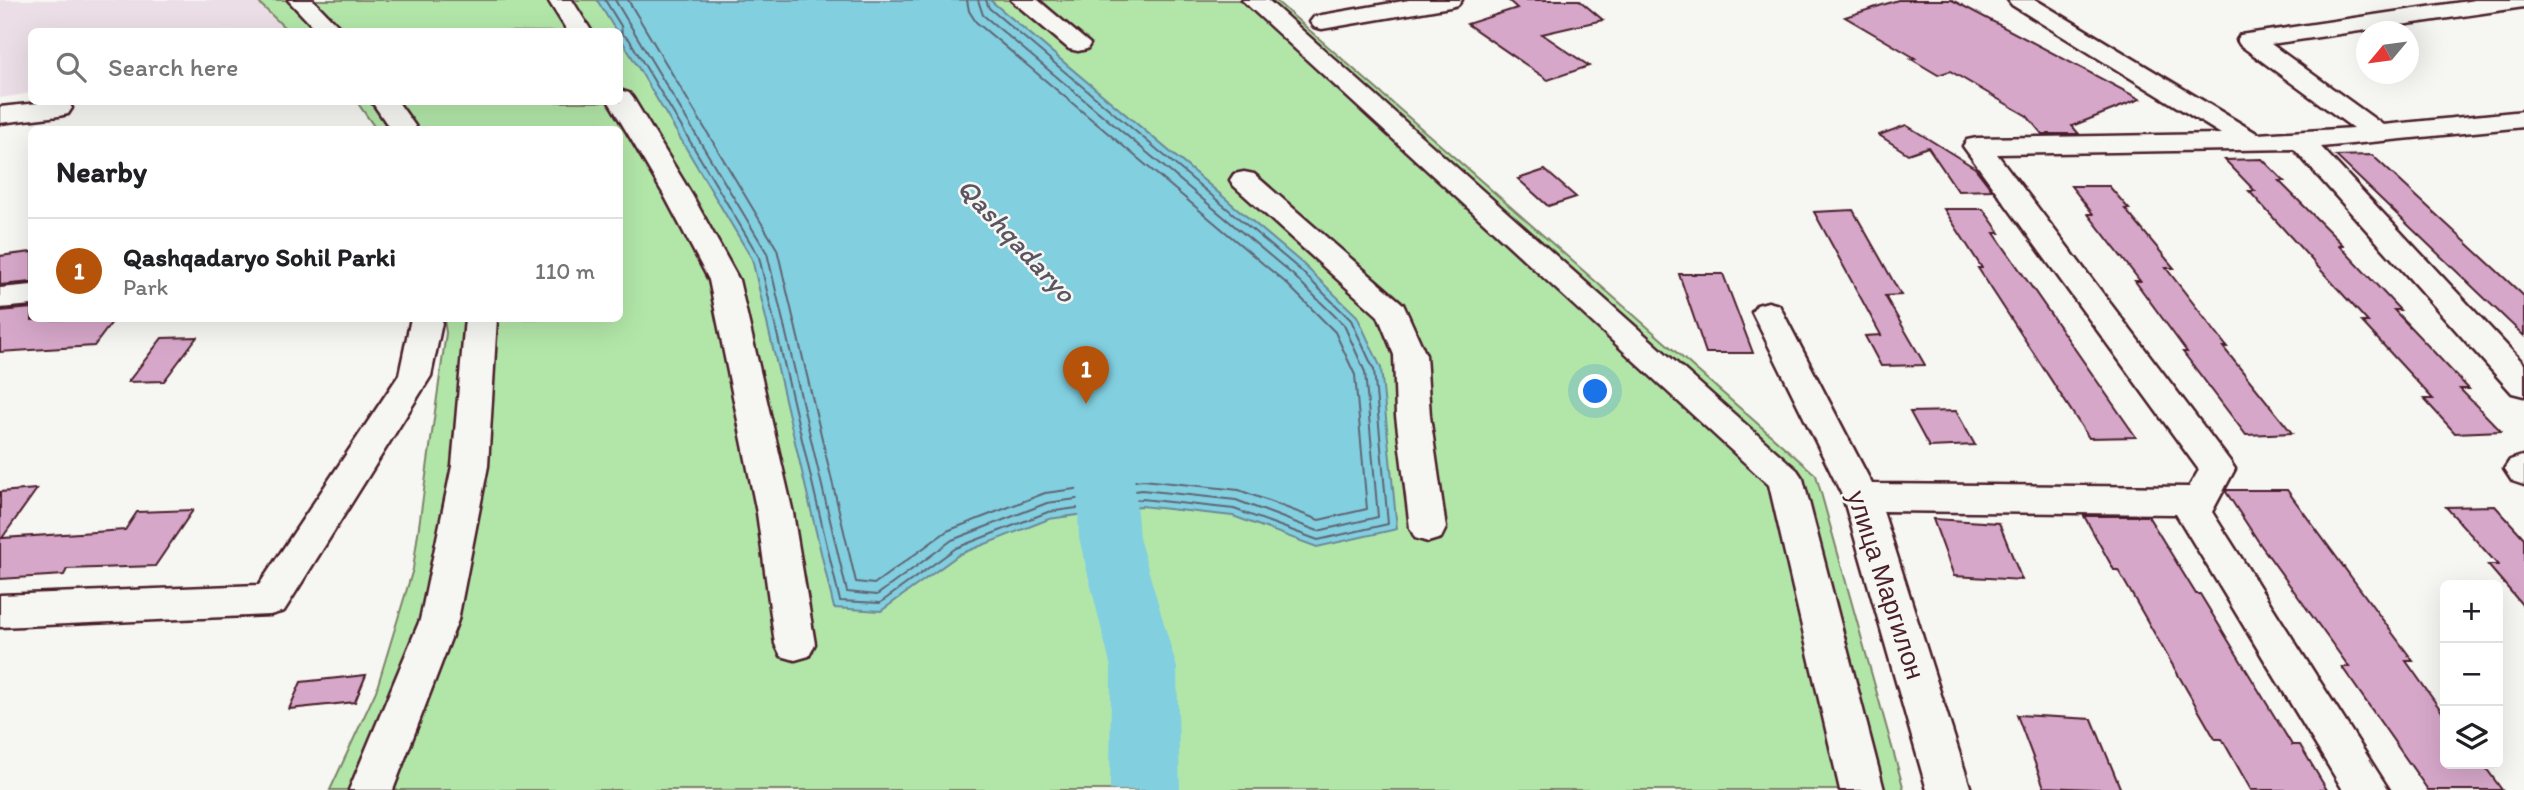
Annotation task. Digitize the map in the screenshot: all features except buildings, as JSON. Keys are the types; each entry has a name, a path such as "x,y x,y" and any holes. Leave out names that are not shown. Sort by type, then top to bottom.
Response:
{"street":[{"path":"300,0 328,28"},
{"path":"560,0 578,28"},
{"path":"1023,0 1078,44"},
{"path":"1254,0 1785,480 1862,790"},
{"path":"1322,22 1450,0"},
{"path":"2020,0 2251,141"},
{"path":"2377,134 2249,40 2524,0"},
{"path":"623,103 678,195 724,280 775,513 795,644"},
{"path":"386,105 402,126"},
{"path":"0,115 59,108"},
{"path":"2367,790 2193,513 2217,468 1977,146 2301,141 2524,119"},
{"path":"2301,141 2524,385"},
{"path":"1244,180 1392,311 1410,355 1413,416 1428,528"},
{"path":"0,298 28,295"},
{"name":"улица Маргилон","path":"1768,312 1861,497 1949,790"},
{"path":"0,611 270,600 415,376 426,322"},
{"path":"371,790 439,620 470,466 481,322"},
{"path":"1861,497 2199,502"}],"shaded area":[{"path":"0,0 256,0 285,28 28,28 28,93 0,98"}],"green space":[{"path":"256,0 1275,0 1816,475 1904,790 330,790 376,691 413,569 446,333 444,322 623,322 623,126 374,126 359,105 623,105 623,28 285,28"}],"water":[{"path":"597,0 990,0 1303,264 1357,316 1381,368 1397,529 1317,547 1233,516 1141,506 1049,519 960,554 881,611 834,608 752,259 623,42 623,28 614,28"}],"waterway":[{"name":"Qashqadaryo","path":"1103,436 1109,538 1144,668 1145,790"}],"place":[{"name":"Qashqadaryo Sohil Parki","path":"1086,404"}]}
